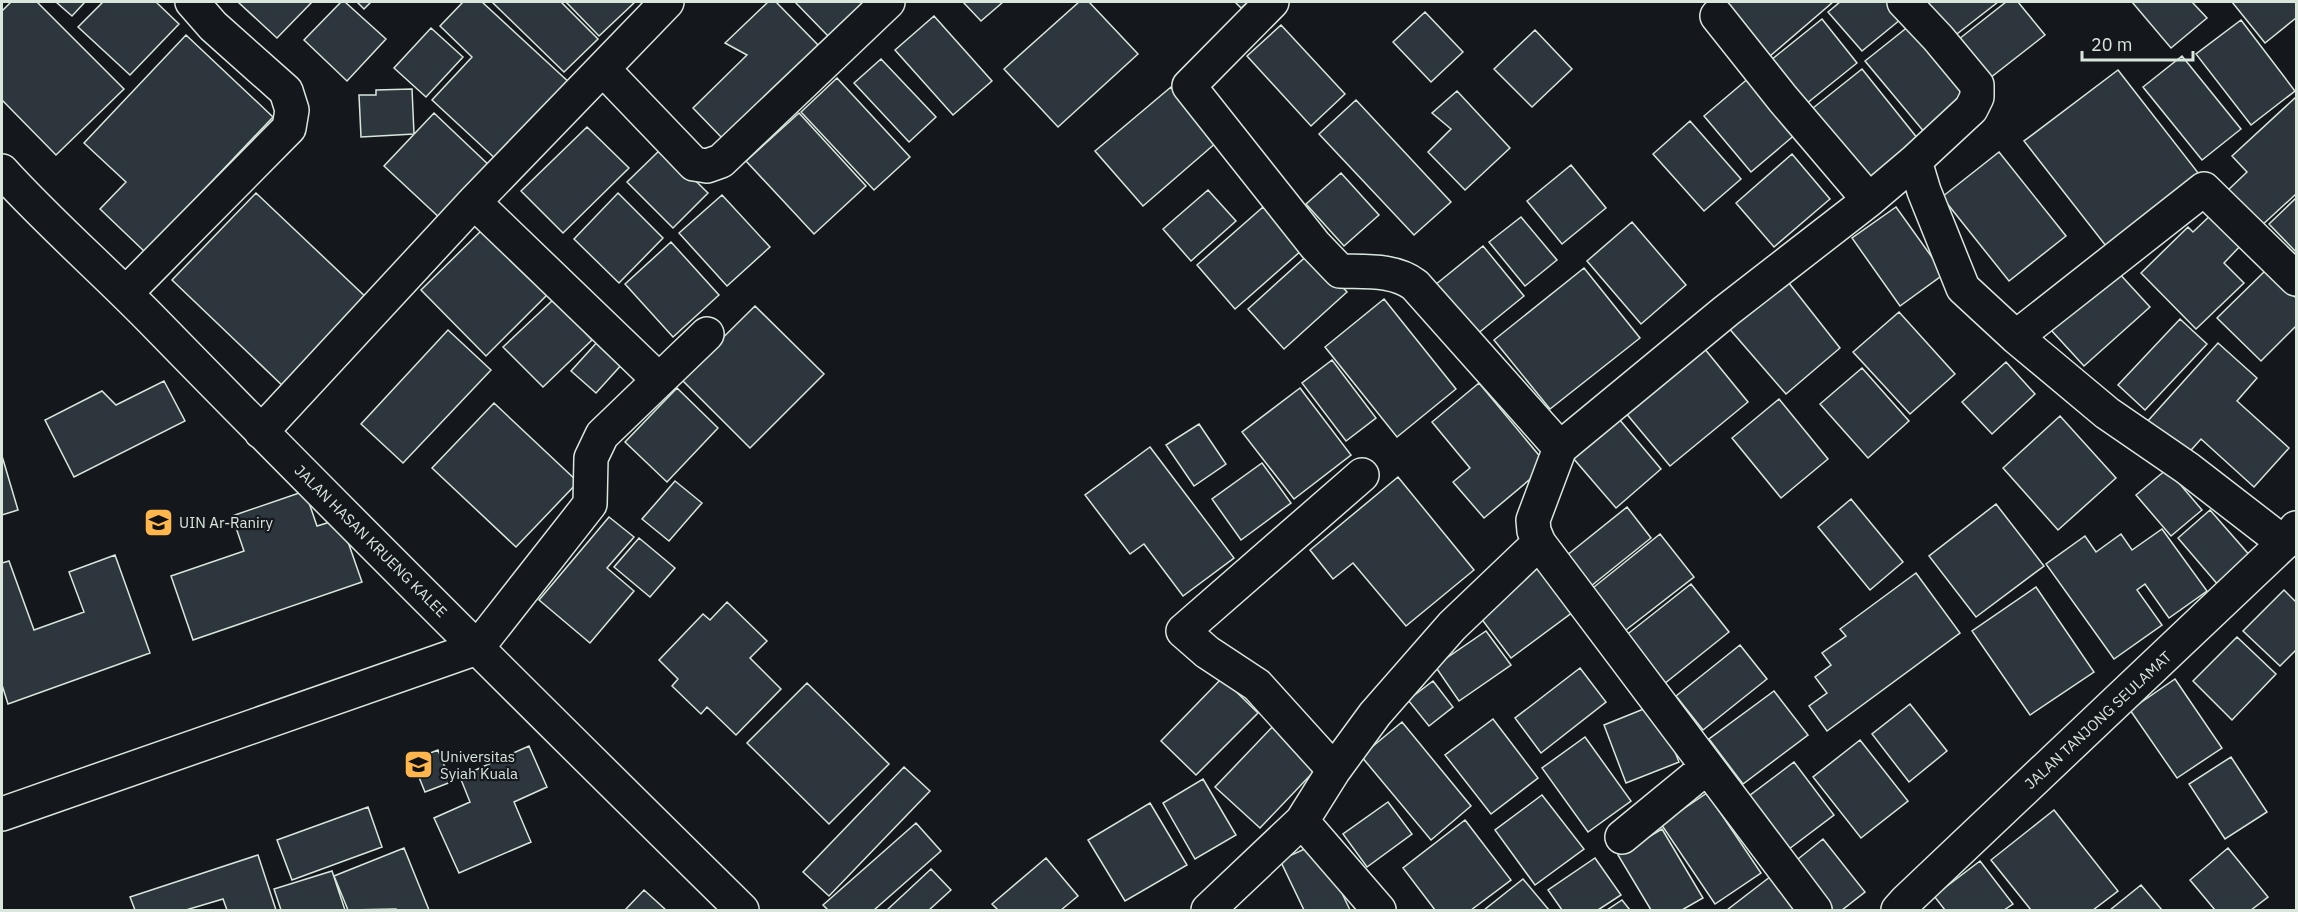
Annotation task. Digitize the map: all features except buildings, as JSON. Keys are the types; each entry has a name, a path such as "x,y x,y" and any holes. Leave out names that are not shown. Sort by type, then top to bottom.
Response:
{"street":[{"path":"126,292 289,128 292,110 285,91 213,26 192,2"},
{"path":"261,432 474,202 667,2"},
{"path":"603,69 694,164 708,166 721,160 888,2"},
{"path":"1272,2 1189,86 1315,245 1340,272 1393,274 1405,278 1414,285 1560,448"},
{"path":"1815,910 1539,543 1534,531 1533,520 1560,448 1726,311 1869,201 1971,110 1977,97 1977,85 1904,2"},
{"path":"1717,16 1869,201"},
{"path":"1915,161 1959,282 2016,337 2106,413 2290,536"},
{"name":"JALAN HASAN KRUENG KALEE","path":"2,171 40,213 126,292 261,432 742,910"},
{"path":"2016,337 2204,189 2296,279"},
{"path":"474,202 659,380"},
{"path":"2,814 477,648 590,504 591,459 602,435 707,334"},
{"path":"1335,770 1257,686 1207,652 1183,632 1362,476"},
{"name":"JALAN TANJONG SEULAMAT","path":"1898,910 2290,536"},
{"path":"1208,910 1302,821 1375,714 1452,626 1539,543"},
{"path":"1622,837 1706,768"},
{"path":"1302,821 1379,910"}],"place":[{"name":"UIN Ar-Raniry","path":"158,522"},
{"name":"Universitas Syiah Kuala","path":"419,765"}]}
